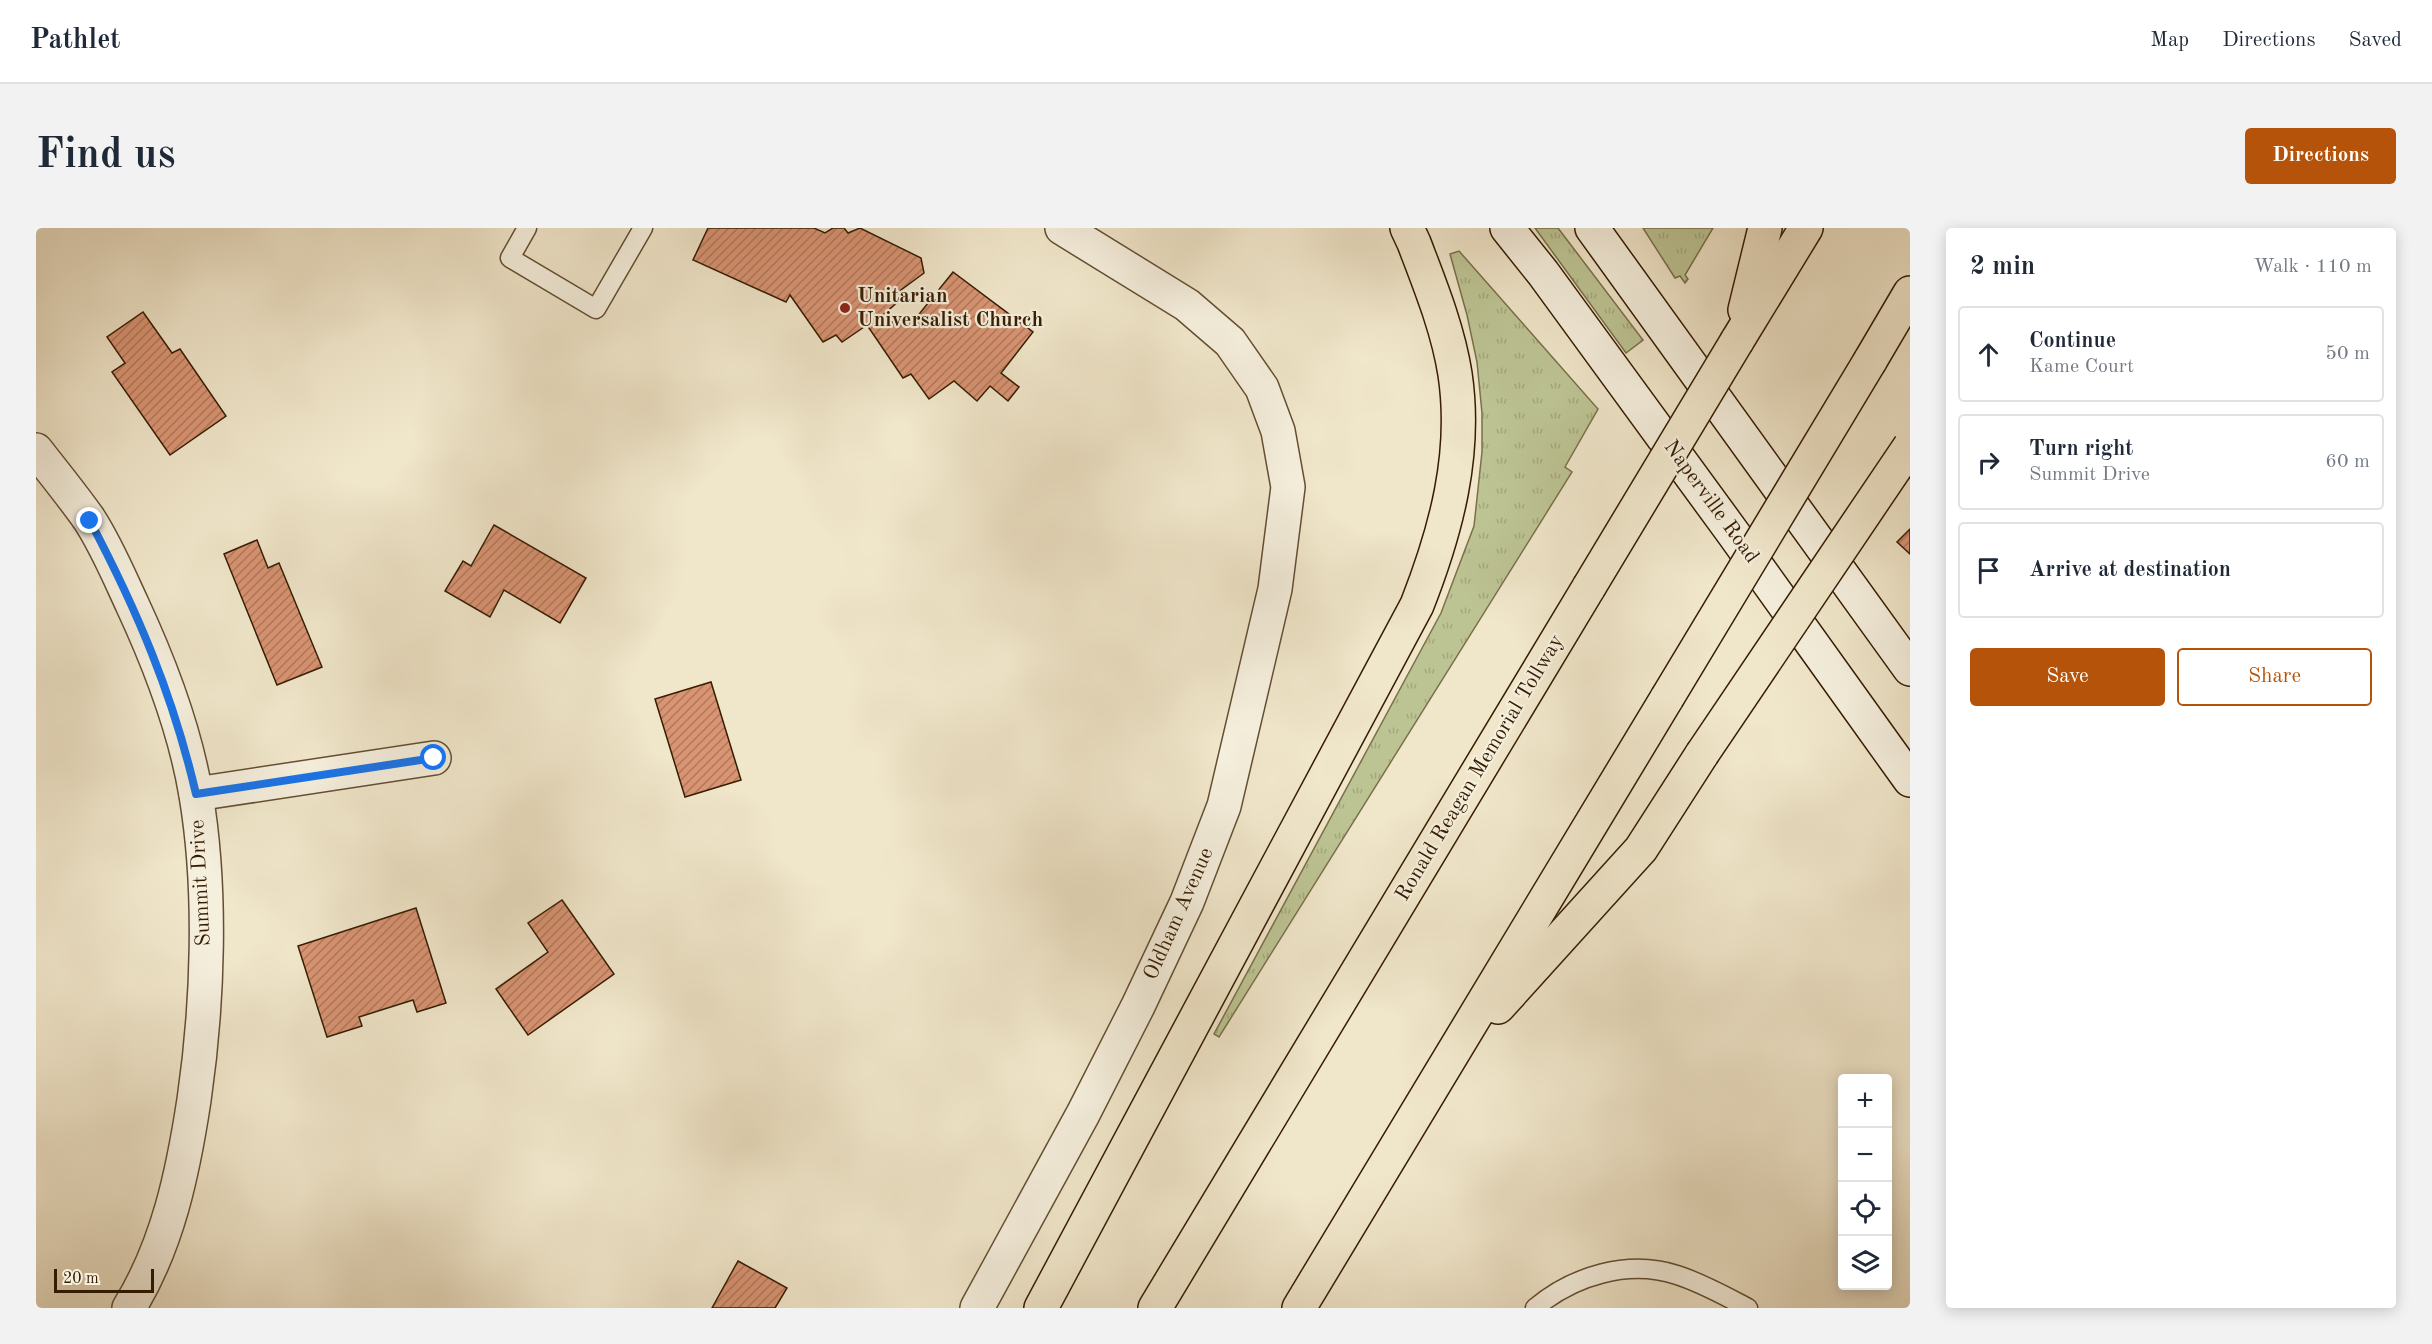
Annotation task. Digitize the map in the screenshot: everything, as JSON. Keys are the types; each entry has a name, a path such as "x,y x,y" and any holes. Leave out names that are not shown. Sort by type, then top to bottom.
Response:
{"highway":[{"path":"1041,1308 1417,605 1435,560 1454,485 1458,448 1455,373 1434,297 1407,228"},
{"path":"1737,341 1765,228"},
{"name":"Ronald Reagan Memorial Tollway","path":"1155,1308 1800,238"},
{"path":"1299,1308 1910,293"},
{"path":"1448,1062 1641,849 1702,754 1910,446"}],"street":[{"name":"Oldham Avenue","path":"977,1308 1083,1114 1138,1006 1187,902 1224,806 1275,589 1288,487 1278,431 1262,388 1230,342 1187,305 1062,228"},
{"name":"Naperville Road","path":"1507,228 1543,273 1693,477 1910,780"},
{"path":"1592,228 1910,669"},
{"name":"Summit Drive","path":"36,450 90,521 128,595 166,685 184,741 196,794 202,843 205,911 204,988 199,1062 188,1134 172,1211 158,1253 129,1308"},
{"path":"196,794 434,758"}],"lane":[{"path":"527,228 510,258 596,309 643,228"},
{"path":"1535,1308 1552,1294 1578,1280 1609,1272 1641,1270 1675,1275 1716,1291 1748,1308"}],"green space":[{"path":"1535,228 1558,228 1643,340 1626,353"},
{"path":"1643,228 1713,228 1685,275 1688,279 1685,283 1680,276 1675,278"},
{"path":"1459,251 1598,409 1565,467 1572,472 1219,1037 1214,1034 1441,613 1474,526 1482,452 1482,413 1477,362 1450,254"}],"building":[{"name":"Unitarian Universalist Church","path":"708,228 814,228 825,233 833,228 844,228 848,233 860,228 921,258 924,273 897,293 901,299 883,315 891,322 908,320 912,323 953,272 1033,332 1001,373 1019,387 1008,401 990,386 977,401 954,381 929,399 911,374 903,378 867,325 842,342 836,335 823,342 790,295 786,302 693,260"},
{"path":"143,312 172,353 180,349 226,416 170,455 112,372 125,363 107,337"},
{"path":"494,525 586,578 560,623 504,590 490,617 445,591 463,561 471,566"},
{"path":"1910,529 1910,554 1897,542"},
{"path":"257,540 268,568 279,563 322,667 277,685 224,554"},
{"path":"711,682 741,780 685,797 655,699"},
{"path":"562,900 614,974 528,1035 496,989 548,952 528,923"},
{"path":"416,908 446,1003 417,1012 413,1000 359,1017 362,1026 327,1037 298,946"},
{"path":"738,1261 787,1288 775,1308 712,1308"}],"place":[{"name":"Unitarian Universalist Church","path":"845,308"}],"route":[{"path":"90,521 118,574 166,685 184,741 196,794 434,758"}]}
